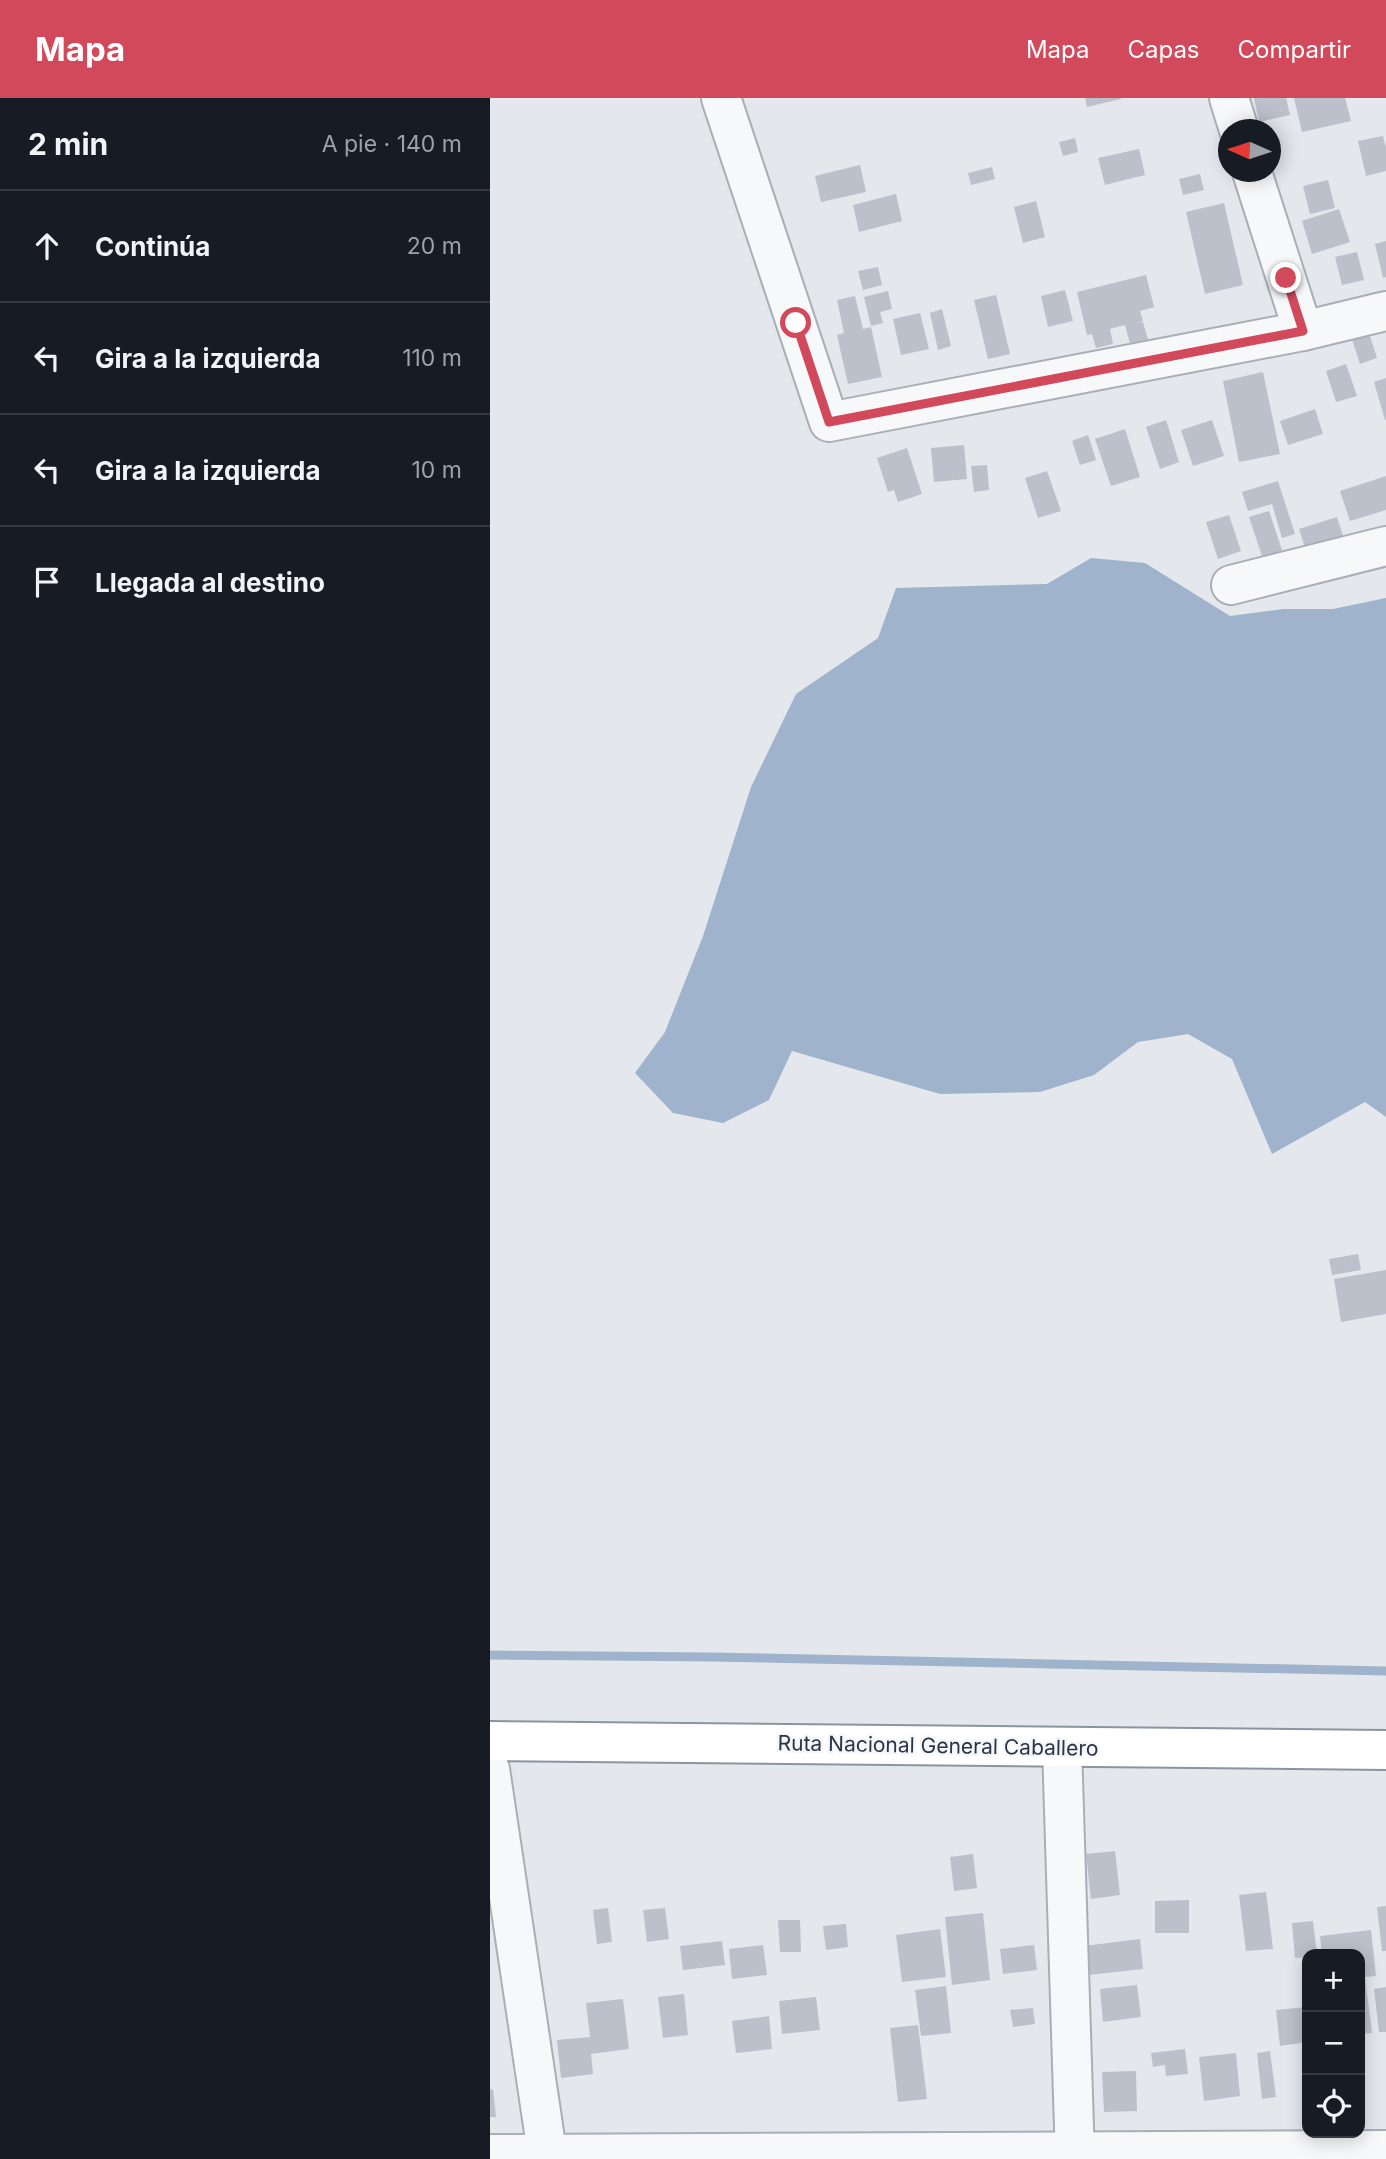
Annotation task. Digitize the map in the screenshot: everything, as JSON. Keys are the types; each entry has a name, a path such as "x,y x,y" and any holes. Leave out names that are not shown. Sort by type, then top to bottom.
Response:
{"highway":[{"name":"Ruta Nacional General Caballero","path":"490,1741 1386,1750"}],"street":[{"path":"721,98 829,422 1303,331 1386,311"},
{"path":"1229,98 1236,119"},
{"path":"1255,182 1303,331"},
{"path":"1231,585 1386,546"},
{"path":"1062,1747 1074,2156"},
{"path":"490,1769 547,2156"},
{"path":"490,2154 1074,2156 1386,2150"}],"water":[{"path":"1091,558 1145,563 1230,616 1283,609 1333,609 1386,598 1386,1117 1365,1102 1272,1154 1232,1059 1188,1034 1138,1042 1094,1075 1040,1092 940,1094 792,1051 769,1100 723,1123 673,1113 635,1073 665,1032 703,936 751,787 796,694 878,638 896,588 1047,584"}],"building":[{"path":"1085,98 1121,98 1121,99 1087,107"},
{"path":"1254,98 1286,98 1290,115 1258,119"},
{"path":"1294,98 1345,98 1351,121 1302,132"},
{"path":"1383,136 1386,171 1366,176 1358,141"},
{"path":"1075,138 1078,152 1063,156 1059,142"},
{"path":"1139,149 1145,175 1105,185 1098,158"},
{"path":"860,165 866,192 821,202 815,176"},
{"path":"992,167 995,179 971,185 968,173"},
{"path":"1200,174 1204,190 1183,195 1179,179"},
{"path":"1328,180 1335,208 1310,214 1303,186"},
{"path":"896,194 902,221 859,232 853,205"},
{"path":"1036,201 1045,237 1023,243 1014,207"},
{"path":"1224,203 1243,285 1205,294 1186,212"},
{"path":"1339,209 1350,242 1312,254 1302,221"},
{"path":"1386,241 1386,277 1383,278 1375,244"},
{"path":"1357,252 1364,280 1342,285 1335,257"},
{"path":"878,267 882,285 863,290 858,271"},
{"path":"1146,275 1154,307 1140,311 1143,321 1136,323 1143,322 1148,340 1130,344 1125,325 1110,329 1113,344 1096,348 1092,334 1087,335 1077,292"},
{"path":"1065,290 1073,321 1048,327 1041,296"},
{"path":"888,291 892,309 880,312 883,323 871,326 864,297"},
{"path":"996,295 1010,354 988,359 974,300"},
{"path":"855,296 863,329 871,327 882,377 848,384 837,335 844,333 837,300"},
{"path":"942,309 951,346 938,350 930,313"},
{"path":"920,313 929,349 901,355 893,319"},
{"path":"1367,327 1377,358 1360,364 1350,333"},
{"path":"1346,364 1357,396 1336,402 1326,371"},
{"path":"1263,372 1280,454 1239,462 1223,381"},
{"path":"1386,378 1386,420 1385,420 1374,382"},
{"path":"1315,409 1323,434 1288,445 1280,421"},
{"path":"1166,420 1179,462 1160,469 1146,427"},
{"path":"1212,420 1224,456 1193,466 1181,430"},
{"path":"1125,429 1140,477 1111,486 1095,439"},
{"path":"1088,435 1096,460 1080,465 1072,441"},
{"path":"964,445 967,479 934,482 931,448"},
{"path":"907,448 922,494 898,502 894,490 888,492 877,458"},
{"path":"987,465 989,490 974,492 971,466"},
{"path":"1047,471 1061,511 1038,518 1025,478"},
{"path":"1386,476 1386,510 1350,521 1340,491"},
{"path":"1278,481 1295,534 1282,538 1272,504 1248,511 1242,492"},
{"path":"1269,511 1284,556 1264,562 1249,517"},
{"path":"1229,515 1241,551 1218,559 1206,522"},
{"path":"1337,517 1344,539 1306,551 1299,529"},
{"path":"1358,1254 1361,1270 1332,1275 1329,1259"},
{"path":"1386,1270 1386,1314 1341,1322 1334,1279"},
{"path":"1115,1851 1120,1895 1091,1899 1086,1854"},
{"path":"973,1854 977,1888 954,1891 950,1857"},
{"path":"1266,1892 1273,1949 1246,1951 1239,1895"},
{"path":"1189,1900 1189,1933 1155,1933 1155,1901"},
{"path":"1386,1906 1386,1951 1382,1951 1377,1907"},
{"path":"608,1908 612,1942 597,1944 593,1910"},
{"path":"665,1908 669,1939 647,1942 643,1910"},
{"path":"983,1913 990,1980 952,1985 945,1917"},
{"path":"778,1920 800,1920 801,1952 780,1952"},
{"path":"1313,1921 1316,1949 1302,1949 1302,1957 1295,1958 1292,1923"},
{"path":"846,1924 848,1947 826,1950 823,1926"},
{"path":"940,1929 946,1977 902,1982 896,1935"},
{"path":"1371,1930 1376,1976 1365,1977 1365,1949 1321,1949 1320,1936"},
{"path":"1140,1939 1143,1969 1088,1975 1084,1946"},
{"path":"722,1941 725,1965 683,1970 680,1946"},
{"path":"763,1945 767,1975 732,1979 729,1949"},
{"path":"1034,1945 1037,1970 1003,1974 1000,1949"},
{"path":"1365,1977 1372,2033 1365,2034"},
{"path":"1137,1985 1141,2017 1103,2022 1100,1989"},
{"path":"946,1986 951,2033 921,2036 915,1990"},
{"path":"1386,1987 1386,2032 1379,2032 1374,1989"},
{"path":"684,1994 688,2035 663,2038 658,1997"},
{"path":"816,1997 820,2030 782,2034 779,2001"},
{"path":"623,1999 629,2049 591,2054 593,2074 561,2078 557,2040 590,2037 586,2003"},
{"path":"1302,2007 1302,2043 1280,2046 1276,2010"},
{"path":"1033,2008 1035,2024 1013,2027 1010,2010"},
{"path":"769,2016 772,2049 736,2053 732,2021"},
{"path":"918,2025 927,2099 898,2102 890,2028"},
{"path":"1185,2049 1188,2074 1166,2076 1165,2065 1153,2067 1151,2053"},
{"path":"1270,2051 1276,2097 1262,2099 1257,2053"},
{"path":"1236,2053 1240,2096 1204,2101 1199,2057"},
{"path":"1136,2071 1137,2111 1104,2112 1102,2072"},
{"path":"493,2089 496,2117 490,2117 490,2090"}],"waterway":[{"path":"490,1655 1386,1671"}],"route":[{"path":"796,323 829,422 1303,331 1286,278"}]}
